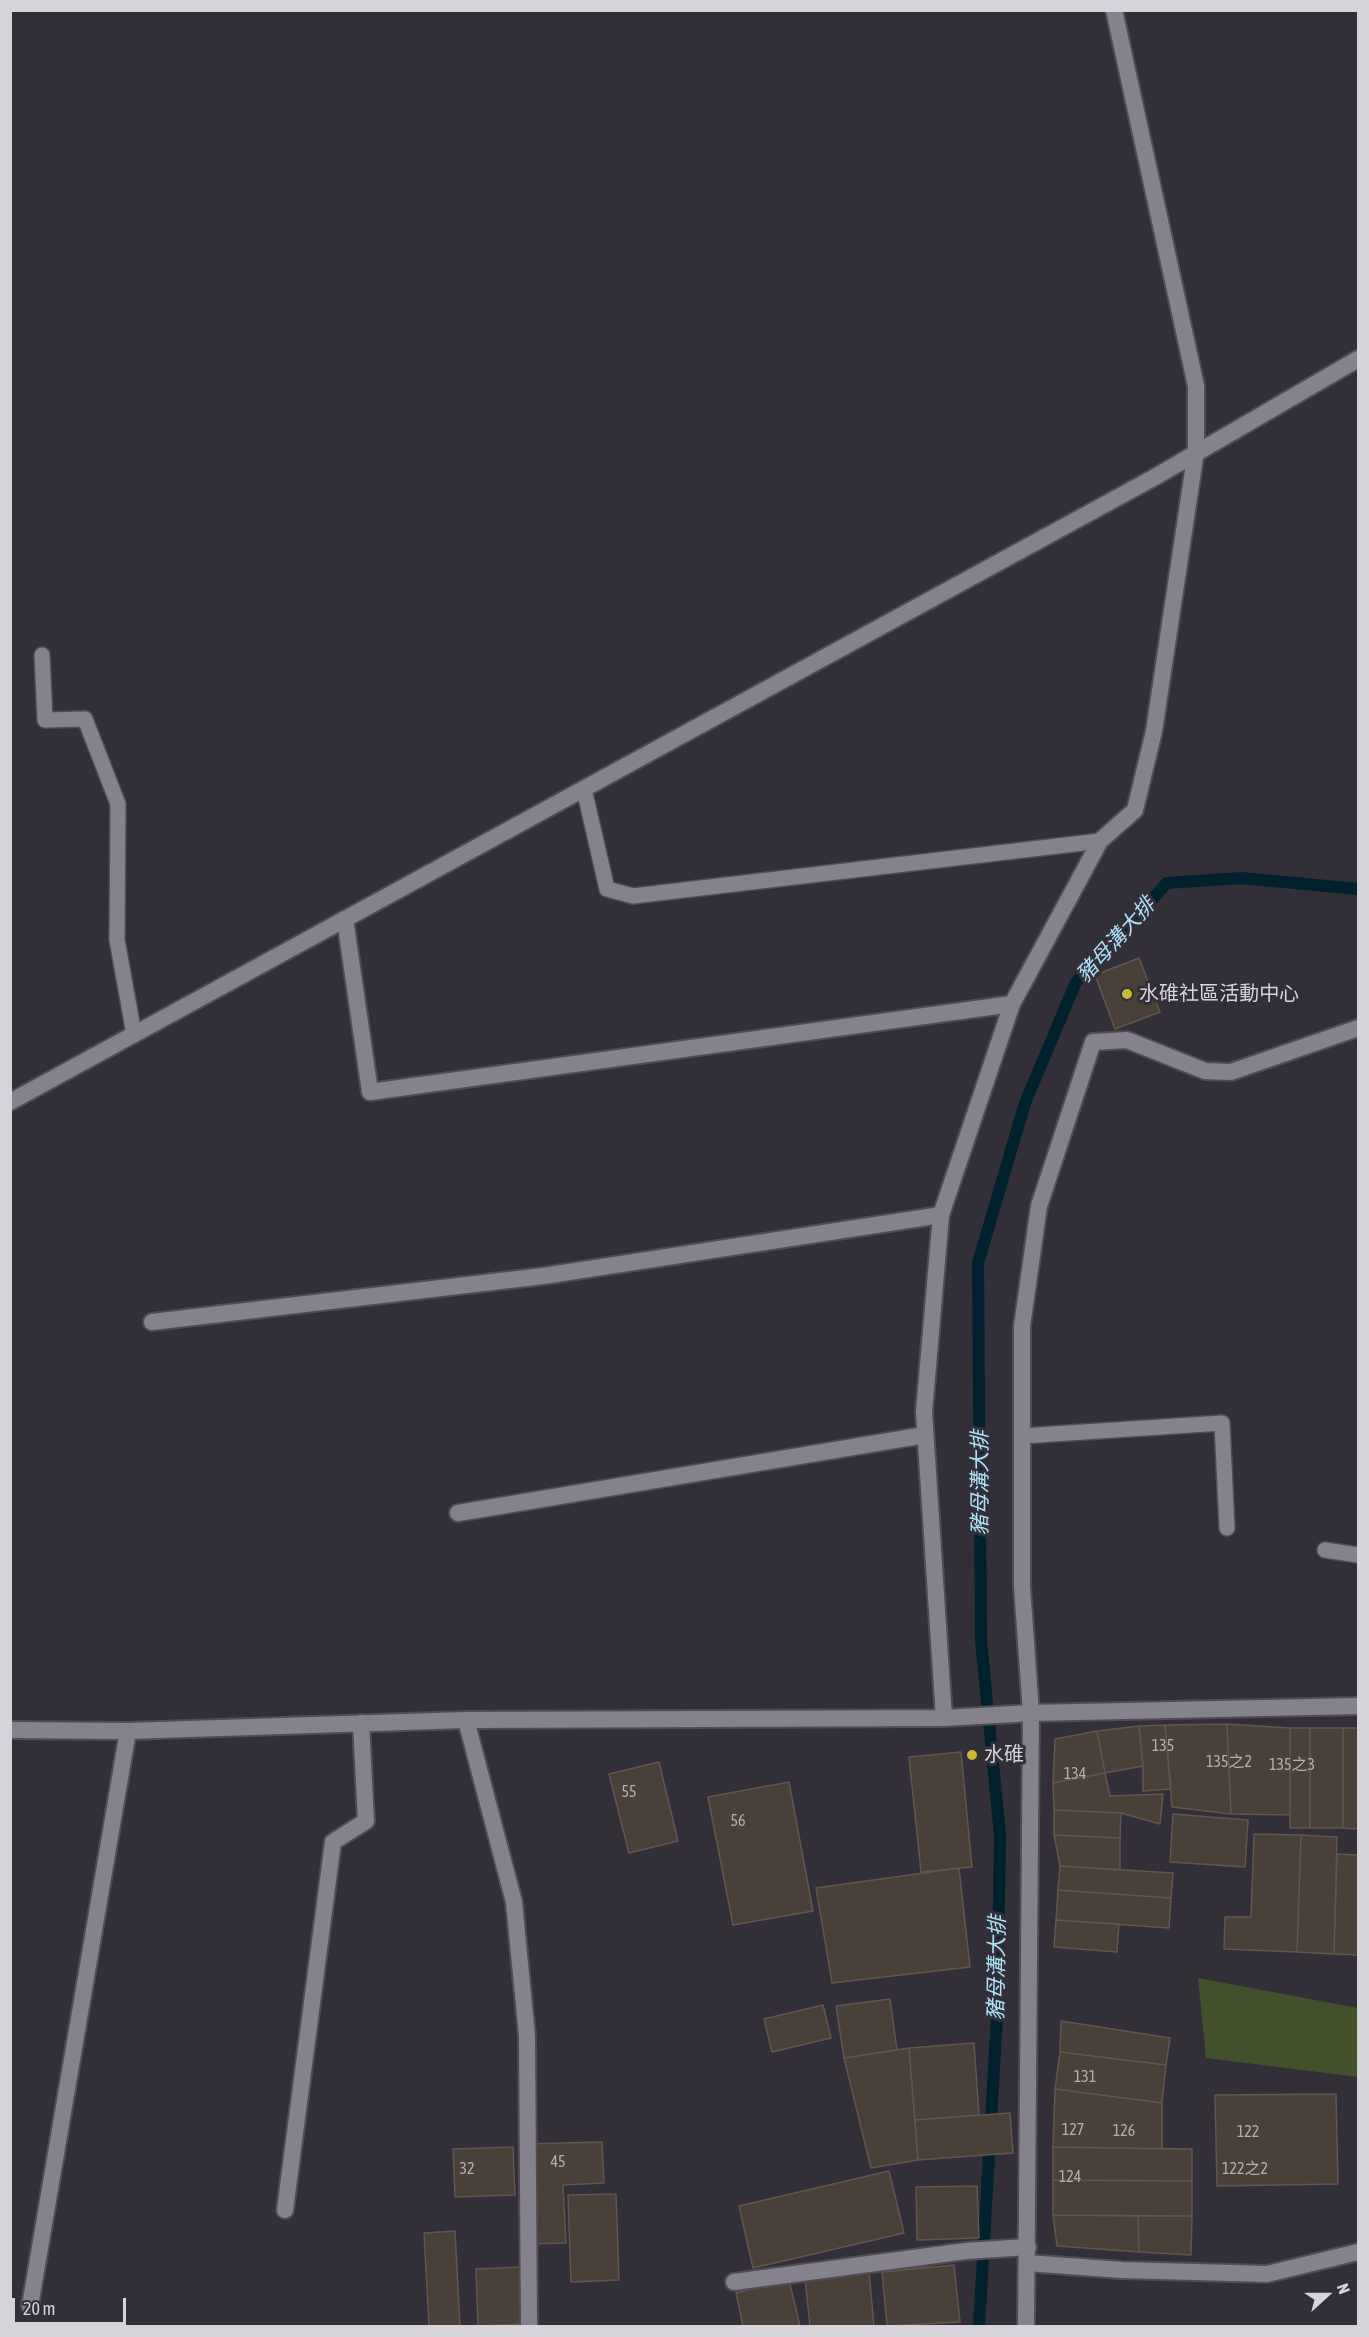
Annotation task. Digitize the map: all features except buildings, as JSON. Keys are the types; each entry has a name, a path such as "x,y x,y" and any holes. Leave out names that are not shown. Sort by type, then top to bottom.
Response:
{"street":[{"path":"944,1718 924,1412 941,1215 1012,1004 1100,841 1135,810 1154,731 1196,451 1196,386 1114,10"},
{"path":"10,1102 1126,493 1359,359"},
{"path":"345,919 370,1092 1012,1004"},
{"path":"1026,2326 1031,1713 1022,1586 1022,1326 1039,1206 1093,1042 1127,1040 1205,1071 1231,1072 1359,1028"},
{"path":"152,1322 543,1276 941,1215"},
{"path":"458,1513 926,1435"},
{"path":"10,1730 128,1731 466,1720 944,1718 1031,1713 1359,1706"},
{"path":"466,1720 514,1902 527,2036 529,2326"},
{"path":"285,2210 333,1842 366,1821 361,1723"},
{"path":"30,2306 128,1731"},
{"path":"734,2282 966,2251 1027,2255 1122,2270 1267,2274 1359,2252"}],"lane":[{"path":"42,655 45,720 85,719 118,804 117,940 134,1034"},
{"path":"584,789 607,889 633,896 1100,841"},
{"path":"1022,1436 1222,1423 1227,1528"},
{"path":"1325,1551 1359,1555"}],"green space":[{"path":"1198,1978 1358,2008 1358,2077 1206,2058"}],"waterway":[{"name":"豬母溝大排","path":"979,2326 997,2017 1000,1835 981,1640 978,1263 1025,1103 1076,982 1167,883 1241,878 1358,889"}],"place":[{"name":"水碓社區活動中心","path":"1127,994"},
{"name":"水碓","path":"972,1755"}]}
